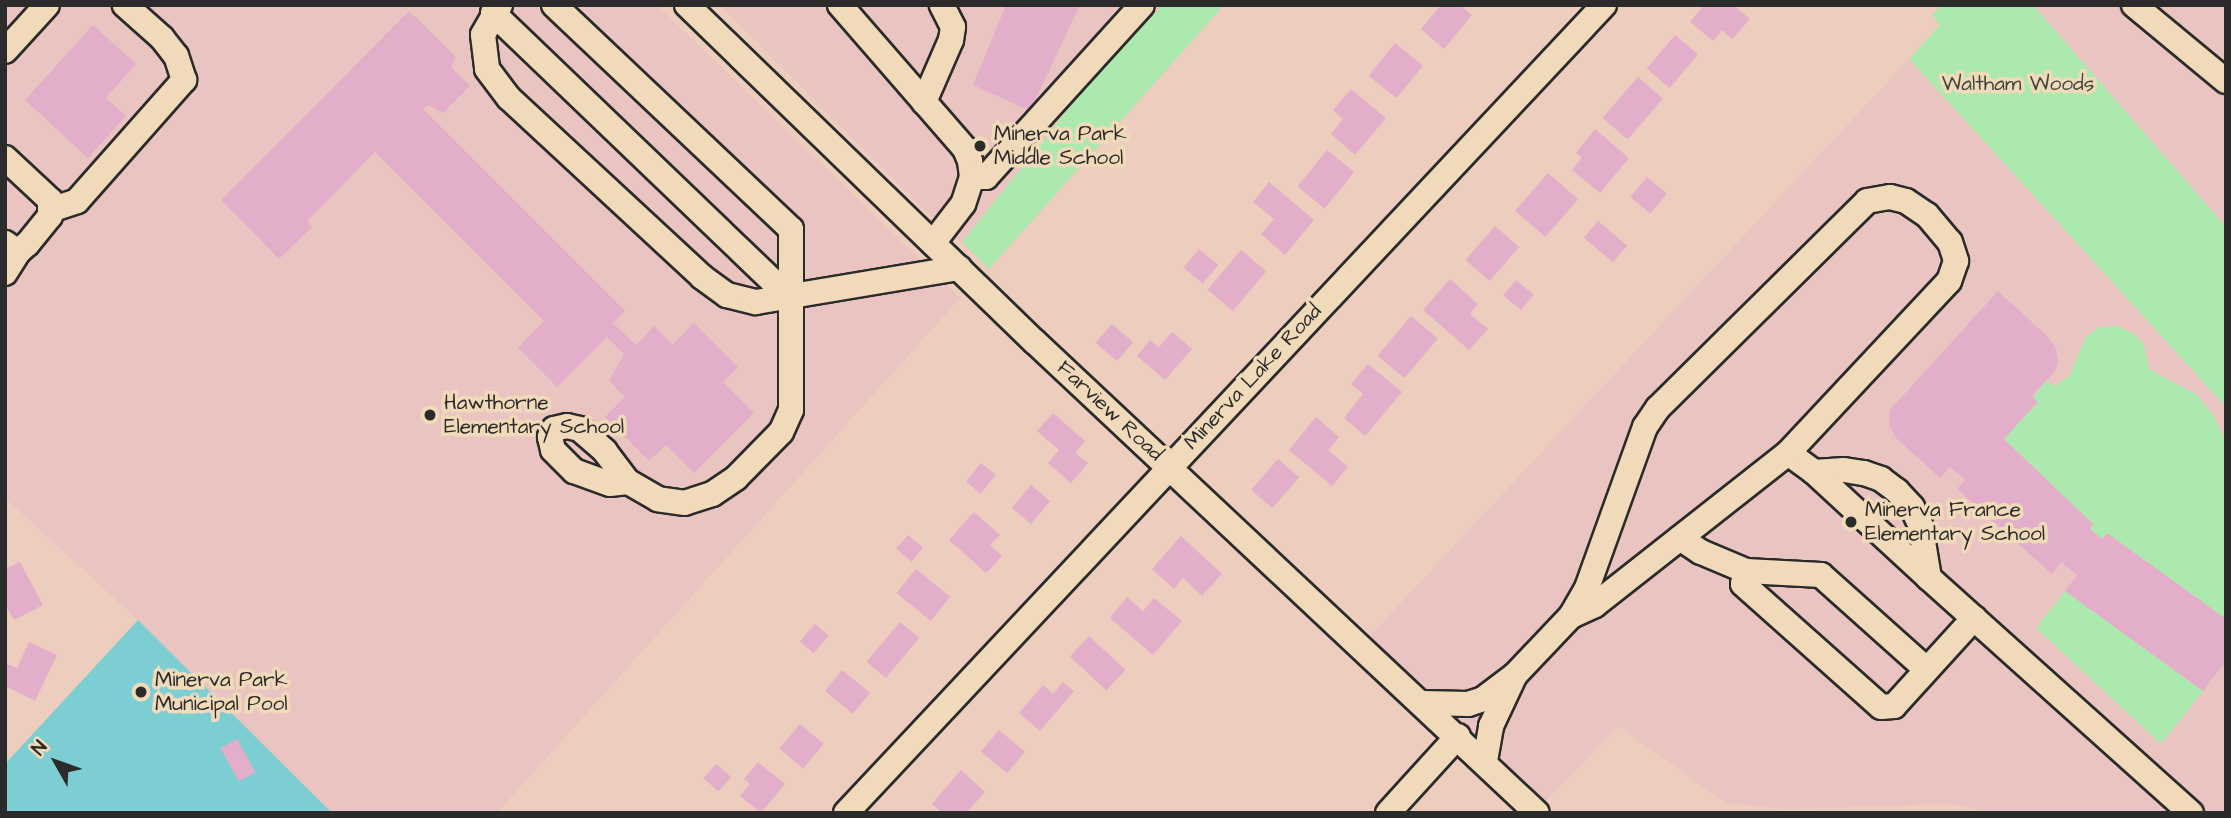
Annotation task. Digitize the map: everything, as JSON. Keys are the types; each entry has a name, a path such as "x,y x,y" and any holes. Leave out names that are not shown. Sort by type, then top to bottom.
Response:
{"street":[{"path":"5,51 47,5"},
{"path":"50,210 77,201 184,80 176,56 162,37 125,5"},
{"path":"554,5 791,229 790,410 781,432 736,478 712,494 685,503 659,499 628,482"},
{"name":"Farview Road","path":"687,5 959,268 1485,761 1537,813"},
{"path":"840,5 965,149 972,177 963,204 933,243"},
{"path":"924,102 951,40 953,27 942,5"},
{"path":"972,177 986,177 1142,5"},
{"name":"Minerva Lake Road","path":"846,813 1604,5"},
{"path":"2134,5 2226,81"},
{"path":"789,297 497,9 483,35 487,69 509,98 727,295 756,302 789,297 959,268"},
{"path":"5,158 50,200 50,216 9,256"},
{"path":"1423,703 1468,704 1483,699 1514,676 1572,616 1587,588 1646,427 1658,408 1867,201 1890,197 1906,201 1927,215 1950,242 1956,261 1949,281 1788,453 1595,605 1572,616"},
{"path":"1788,453 1814,472 2191,813"},
{"path":"1814,472 1844,470 1864,473 1881,479 1896,491 1912,508 1920,524 1929,578"},
{"path":"1680,538 1701,552 1746,570 1821,575 1926,669"},
{"path":"1746,570 1743,584 1881,707 1894,706 1973,618"},
{"path":"1485,761 1491,726 1514,676"},
{"path":"1388,813 1458,736"}],"shaded area":[{"name":"Hawthorne Elementary School","path":"5,5 657,5 960,298 497,813 332,813 138,620 5,498"},
{"name":"Minerva Park Middle School","path":"720,5 1224,5 989,269 925,210"},
{"path":"2033,5 2226,5 2226,226"},
{"name":"Minerva France Elementary School","path":"1909,59 2226,407 2226,813 1992,813 1951,804 1787,809 1726,803 1618,726 1546,801 1369,637"}],"green space":[{"path":"1163,5 1224,5 989,269 962,242 1090,82"},
{"name":"Waltham Woods","path":"1941,5 2033,5 2226,227 2226,407 1909,59 1940,25 1932,15"},
{"path":"2117,326 2133,333 2144,344 2149,369 2197,395 2213,415 2225,440 2226,619 2107,533 2102,539 2090,529 2093,524 2004,439 2045,381 2055,386 2069,376 2086,337 2099,327"},
{"path":"2065,591 2203,691 2161,744 2036,628"}],"water":[{"name":"Minerva Park Municipal Pool","path":"138,620 332,813 5,813 5,764"}],"building":[{"path":"1006,5 1080,5 1030,111 973,85"},
{"path":"1441,5 1460,5 1472,15 1444,49 1421,29"},
{"path":"1704,5 1733,5 1750,19 1732,39 1722,30 1713,41 1690,22"},
{"path":"409,11 456,57 451,67 470,86 443,113 428,105 423,109 625,311 613,323 636,345 654,326 673,345 694,323 738,367 723,382 754,413 694,473 666,445 649,461 605,417 625,397 609,381 624,354 607,337 557,387 518,348 544,321 375,152 307,221 312,227 279,259 221,200"},
{"path":"93,25 136,64 106,98 126,116 88,158 25,100"},
{"path":"1675,35 1698,54 1670,88 1647,69"},
{"path":"1395,43 1423,66 1397,98 1369,76"},
{"path":"1638,77 1663,99 1627,139 1603,118"},
{"path":"1351,89 1386,118 1355,155 1331,134 1343,119 1333,110"},
{"path":"1595,129 1629,158 1600,193 1572,170 1582,158 1576,153"},
{"path":"1327,150 1354,172 1325,209 1297,187"},
{"path":"1548,173 1578,199 1545,237 1515,211"},
{"path":"1647,177 1667,194 1650,214 1630,197"},
{"path":"1269,182 1314,220 1285,255 1261,234 1274,219 1253,202"},
{"path":"1598,221 1627,245 1613,262 1584,238"},
{"path":"1495,226 1519,247 1490,281 1465,260"},
{"path":"1199,249 1218,265 1203,283 1184,267"},
{"path":"1241,250 1266,271 1233,311 1208,290"},
{"path":"1450,279 1478,304 1470,314 1488,329 1469,350 1423,310"},
{"path":"1516,280 1534,295 1521,310 1503,295"},
{"path":"1998,291 2048,337 2056,349 2058,362 2055,371 2032,396 2038,402 2004,439 2093,524 2090,529 2102,539 2107,533 2226,619 2226,661 2203,691 2065,591 2077,575 2061,562 2052,574 1957,489 1965,480 1950,467 1940,478 1896,438 1889,425 1890,410"},
{"path":"1411,316 1438,338 1404,378 1378,356"},
{"path":"1112,324 1133,342 1117,361 1096,343"},
{"path":"1172,332 1192,349 1165,380 1137,356 1150,340 1159,347"},
{"path":"1368,364 1402,392 1365,436 1344,418 1363,394 1351,384"},
{"path":"1053,413 1085,441 1075,453 1088,463 1071,483 1048,463 1059,450 1037,431"},
{"path":"1316,417 1339,437 1328,450 1348,467 1332,486 1289,450"},
{"path":"1278,459 1299,477 1272,508 1251,490"},
{"path":"981,463 996,475 981,494 966,482"},
{"path":"1031,485 1050,501 1031,524 1012,508"},
{"path":"974,512 1000,535 990,545 1002,556 986,573 949,540"},
{"path":"908,535 923,548 911,562 896,549"},
{"path":"1181,536 1222,574 1202,596 1183,578 1174,589 1152,569"},
{"path":"20,562 43,605 14,620 5,604 5,569"},
{"path":"916,569 950,597 931,621 896,593"},
{"path":"1127,597 1143,611 1154,598 1182,621 1153,655 1110,618"},
{"path":"900,622 919,638 886,678 867,662"},
{"path":"815,624 829,636 813,653 800,641"},
{"path":"1089,636 1126,670 1106,691 1070,656"},
{"path":"29,642 57,655 35,701 5,686 5,663 17,668"},
{"path":"842,670 870,693 853,714 825,691"},
{"path":"1063,682 1074,691 1040,731 1019,713 1043,685 1053,694"},
{"path":"800,724 824,744 803,768 779,749"},
{"path":"999,730 1025,752 1007,773 981,751"},
{"path":"237,739 255,772 239,781 220,748"},
{"path":"758,762 785,784 761,813 740,796 750,784 744,779"},
{"path":"716,764 731,777 719,791 704,778"},
{"path":"961,770 985,792 966,813 942,813 932,804"}],"place":[{"name":"Minerva Park Middle School","path":"980,146"},
{"name":"Hawthorne Elementary School","path":"430,415"},
{"name":"Minerva France Elementary School","path":"1851,522"},
{"name":"Minerva Park Municipal Pool","path":"141,692"}]}
